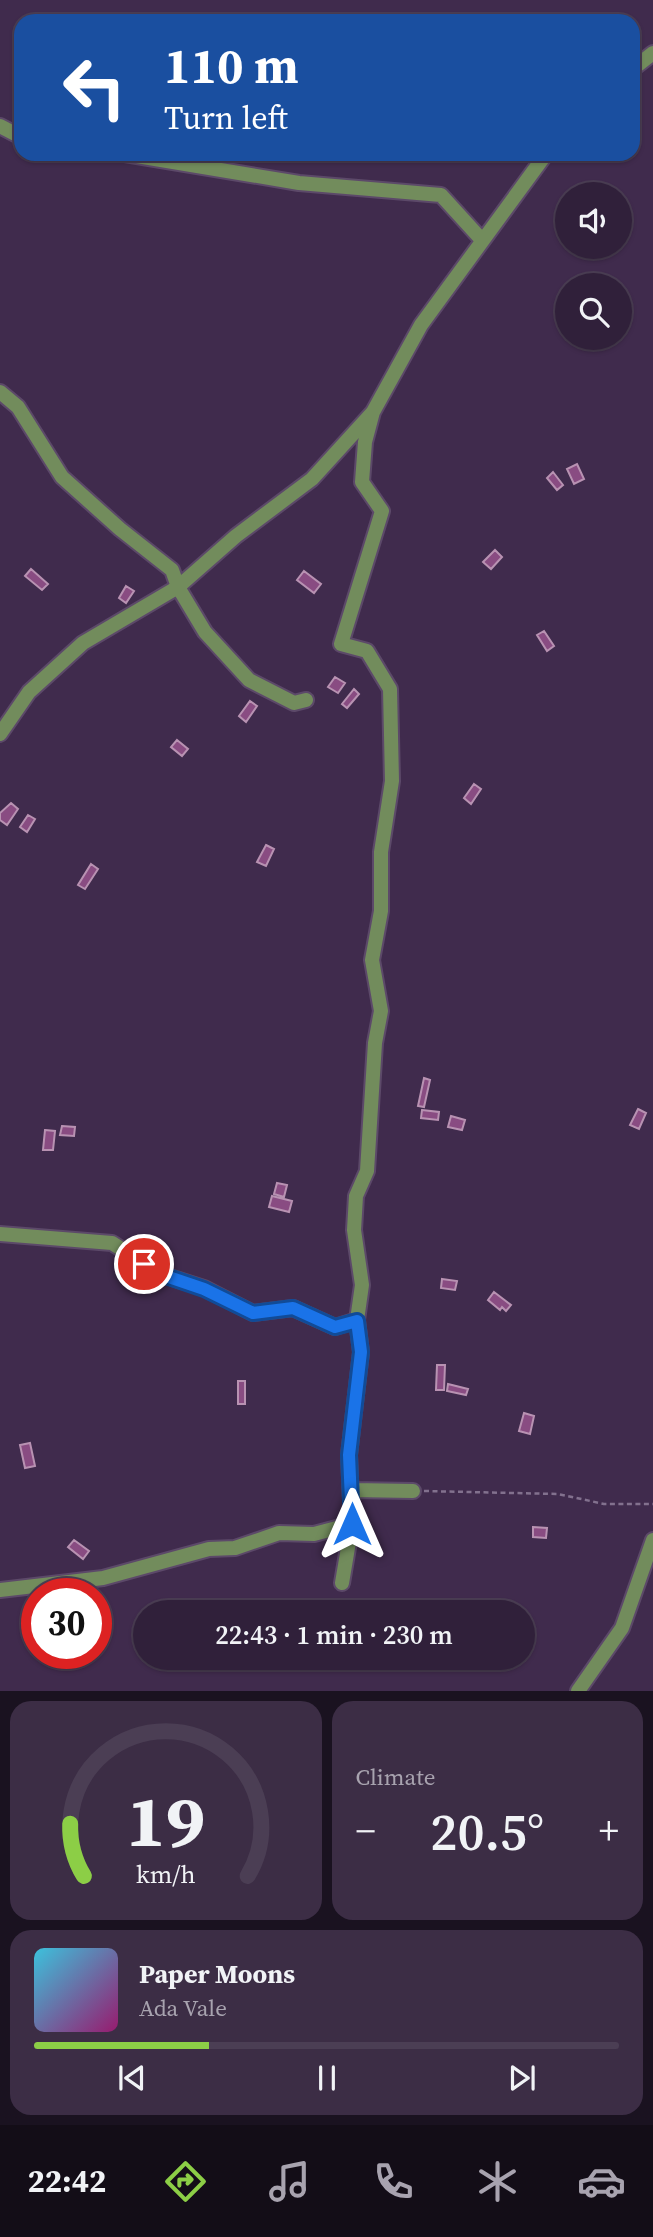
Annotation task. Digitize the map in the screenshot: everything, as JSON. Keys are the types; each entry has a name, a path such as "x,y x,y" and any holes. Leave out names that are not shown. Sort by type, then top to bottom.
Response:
{"street":[{"path":"167,161 299,183 441,195 481,239"},
{"path":"0,734 29,692 83,643 178,587 236,536 312,478 373,412 421,325 481,239 541,161"},
{"path":"0,392 18,407 62,477 120,529 172,570 178,587 205,632 249,680 294,703 306,700"},
{"path":"342,1583 344,1553 352,1524 349,1455 361,1352 357,1321 362,1285 354,1230 356,1196 367,1171 375,1043 382,1011 372,960 381,911 381,852 392,781 390,689 366,651 341,644 382,512 362,482 365,442 373,412"},
{"path":"0,1234 112,1243 160,1274 204,1289 253,1313 293,1308 335,1327 357,1321"},
{"path":"352,1490 405,1488 413,1491"},
{"path":"0,1590 103,1578 209,1549 235,1548 279,1532 313,1534 352,1524"},
{"path":"578,1691 622,1628 653,1539"}],"path":[{"path":"413,1491 558,1494 604,1504 653,1504"}],"building":[{"path":"577,464 584,479 574,484 567,469"},
{"path":"553,472 563,485 557,490 547,478"},
{"path":"495,550 502,557 491,569 483,562"},
{"path":"31,569 48,584 42,590 25,576"},
{"path":"304,571 321,584 314,593 297,580"},
{"path":"126,586 134,591 126,603 119,598"},
{"path":"544,631 554,646 547,651 537,635"},
{"path":"335,677 345,683 338,693 328,687"},
{"path":"354,689 359,694 347,708 342,704"},
{"path":"250,701 257,706 246,722 239,716"},
{"path":"177,740 188,749 182,756 171,747"},
{"path":"474,784 481,789 471,804 464,798"},
{"path":"11,803 18,809 7,825 0,820 0,813"},
{"path":"28,815 35,819 27,832 20,827"},
{"path":"266,845 274,849 266,866 257,862"},
{"path":"91,864 98,869 85,889 78,885"},
{"path":"424,1078 430,1080 424,1107 418,1106"},
{"path":"638,1109 646,1113 639,1129 630,1125"},
{"path":"422,1110 439,1112 438,1120 421,1118"},
{"path":"451,1116 465,1120 462,1130 448,1127"},
{"path":"62,1126 75,1127 74,1136 60,1135"},
{"path":"45,1130 55,1131 53,1150 43,1150"},
{"path":"277,1183 287,1185 284,1197 274,1194"},
{"path":"272,1196 292,1201 289,1212 269,1207"},
{"path":"442,1279 457,1281 455,1290 441,1288"},
{"path":"494,1292 511,1305 506,1311 502,1307 500,1310 488,1300"},
{"path":"437,1365 445,1365 444,1390 436,1390"},
{"path":"238,1381 245,1381 245,1404 238,1404"},
{"path":"448,1384 468,1389 466,1395 447,1391"},
{"path":"524,1413 534,1416 530,1434 519,1431"},
{"path":"30,1443 35,1466 25,1468 20,1445"},
{"path":"533,1527 547,1528 546,1538 533,1537"},
{"path":"74,1540 89,1551 83,1559 68,1547"}],"route":[{"path":"144,1264 160,1274 204,1289 253,1313 293,1308 335,1327 357,1321 361,1352 349,1455 352,1524"}]}
